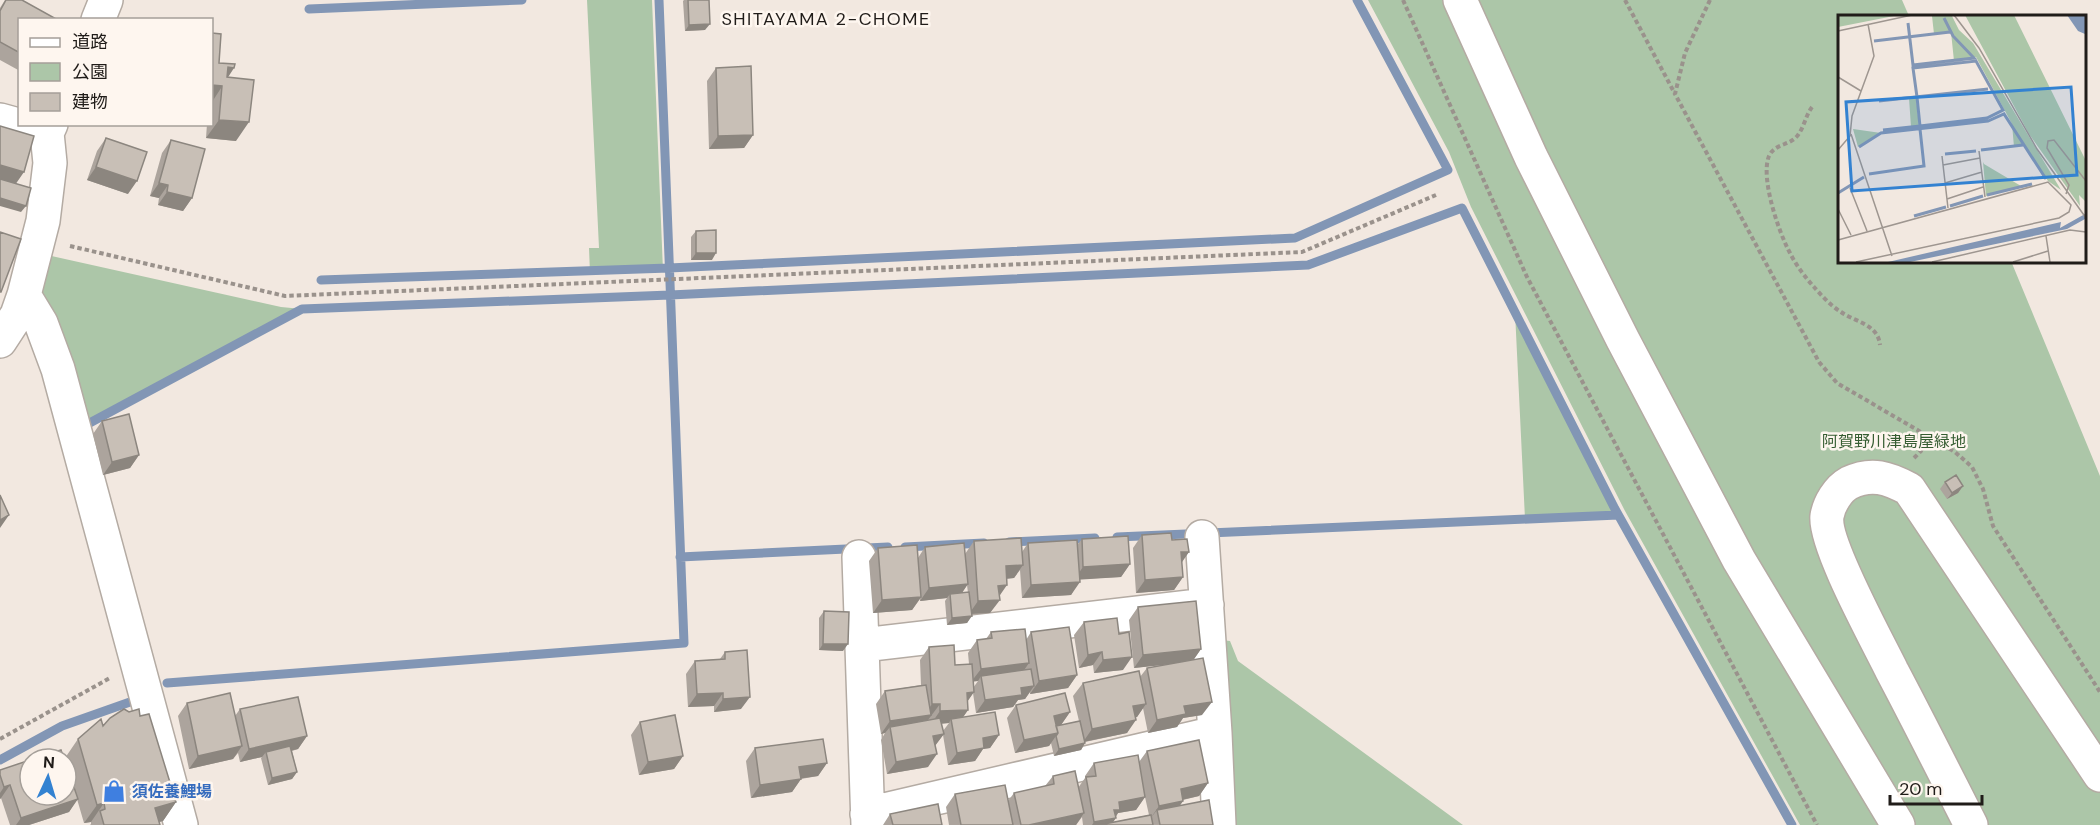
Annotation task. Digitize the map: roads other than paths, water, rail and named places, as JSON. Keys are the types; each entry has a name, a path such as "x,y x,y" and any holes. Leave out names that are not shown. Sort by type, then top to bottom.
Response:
{"street":[{"path":"99,18 106,0"},
{"path":"1460,0 1531,157 1623,340 1734,550 1898,825"},
{"path":"0,120 18,123"},
{"path":"0,341 17,315 43,221 50,163 49,129 33,126"},
{"path":"24,295 41,323 58,369 181,825"},
{"path":"1971,825 1869,625 1829,537 1827,517 1834,497 1846,485 1860,478 1875,476 1890,479 1909,489 2100,775"},
{"path":"1202,537 1219,825"},
{"path":"859,557 868,820 1215,733"},
{"path":"863,645 1207,605"}],"waterway":[{"path":"309,9 522,0"},
{"path":"167,683 684,643 659,0"},
{"path":"321,280 669,268 1295,238 1448,170 1357,0"},
{"path":"84,426 302,309 670,295 1308,265 1462,208 1615,509 1792,825"},
{"path":"1117,537 1618,515"},
{"path":"1009,542 1095,538"},
{"path":"905,547 984,543"},
{"path":"680,557 888,547"},
{"path":"0,760 62,726 130,702"}],"place":[{"name":"須佐養鯉場","path":"114,791"}],"district":[{"name":"SHITAYAMA 2-CHOME","path":"826,19"}],"park label":[{"name":"阿賀野川津島屋緑地","path":"1894,441"}]}
